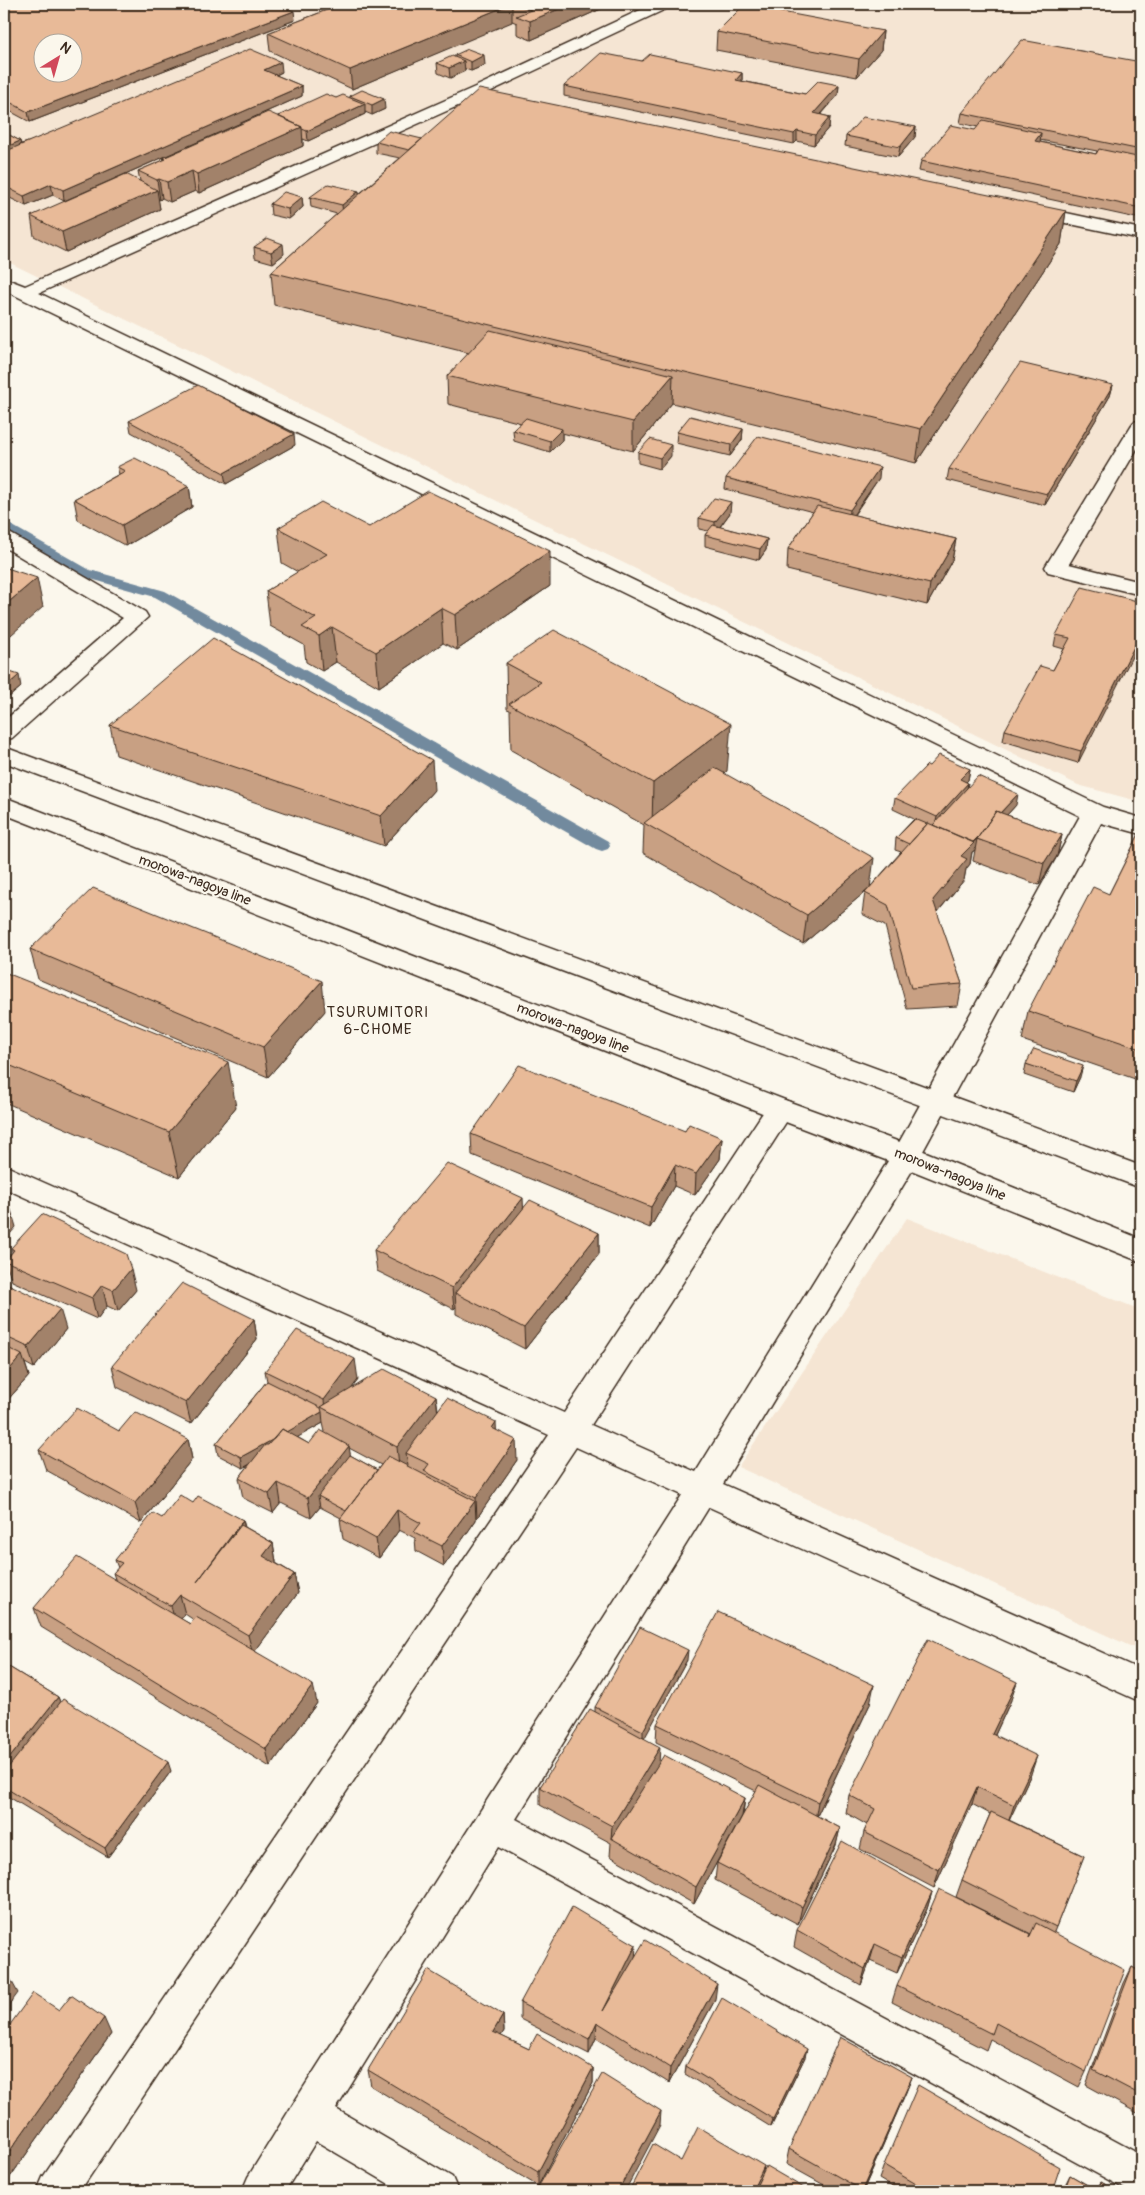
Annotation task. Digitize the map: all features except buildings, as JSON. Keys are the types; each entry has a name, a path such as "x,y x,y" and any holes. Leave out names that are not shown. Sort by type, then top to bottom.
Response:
{"street":[{"path":"24,294 481,90 665,4"},
{"path":"481,90 510,96"},
{"path":"1015,206 1141,234"},
{"path":"4,283 1094,813 1141,826"},
{"path":"1141,426 1056,567 1141,589"},
{"path":"4,538 137,618 4,733"},
{"path":"4,754 1141,1177"},
{"name":"morowa-nagoya line","path":"4,805 780,1109 906,1156 1141,1251"},
{"path":"262,2191 703,1489 906,1156 1094,813"},
{"path":"57,2191 571,1429 780,1109"},
{"path":"4,1176 1141,1686"},
{"path":"492,1825 1141,2176"},
{"path":"309,2115 438,2191"}],"shaded area":[{"path":"4,4 1141,4 1141,802 1078,785 4,260"},
{"path":"907,1218 1141,1310 1141,1651 738,1467"}],"waterway":[{"path":"4,525 85,573 160,594 602,845"}],"district":[{"name":"TSURUMITORI 6-CHOME","path":"378,1020"}]}
